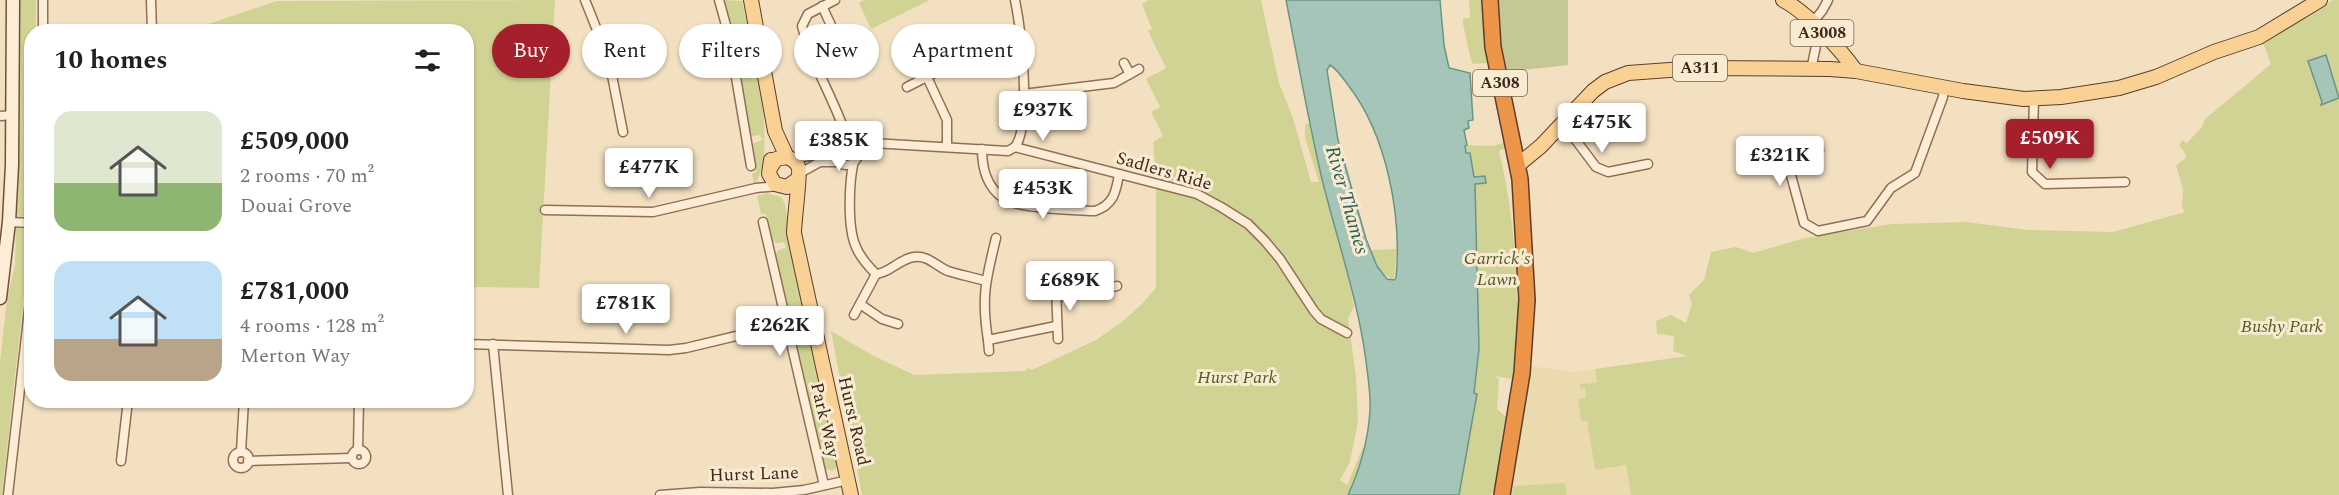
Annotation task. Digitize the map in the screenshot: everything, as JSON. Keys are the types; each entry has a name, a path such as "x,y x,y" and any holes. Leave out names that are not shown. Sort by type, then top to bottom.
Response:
{"highway":[{"name":"A308","path":"1490,0 1493,47 1518,165 1525,243 1527,322 1520,390 1502,495"}],"main road":[{"path":"0,298 6,215 6,116 13,0"},
{"path":"751,0 775,132 769,171 772,181 781,187 791,186 799,176 798,165 790,158 775,132"},
{"name":"A311","path":"1518,165 1541,146 1593,91 1611,79 1628,73 1697,68 1856,71 2014,97 2061,97 2119,88 2156,77 2214,52 2259,37 2320,0"},
{"name":"A3008","path":"1788,1 1816,27 1856,71"},
{"path":"769,171 776,159 790,158"},
{"name":"Hurst Road","path":"799,176 794,233 851,495"},
{"name":"Hurst Road","path":"781,187 794,214"}],"street":[{"path":"43,0 43,24"},
{"path":"151,0 152,24"},
{"path":"585,0 609,60 623,132"},
{"path":"719,0 729,36 751,166"},
{"path":"1015,0 1022,36 1023,94 1022,132 1020,141 1015,147"},
{"path":"1811,70 1816,27 1828,0"},
{"path":"803,24 808,14 828,2 833,24"},
{"path":"1124,63 1130,74"},
{"path":"1023,94 1114,83 1139,69"},
{"path":"823,78 854,150 850,189 854,240 866,264 876,274"},
{"path":"908,87 925,78"},
{"path":"928,78 947,120 946,146"},
{"path":"1819,150 1786,157 1804,223 1810,228 1824,231 1867,221 1891,188 1915,173 1943,96 1944,87"},
{"path":"2034,98 2032,172 2045,184 2125,182"},
{"path":"842,122 834,156 840,163 850,189"},
{"path":"1563,123 1596,167 1602,171 1608,172 1648,164"},
{"path":"790,158 814,155 837,145 854,150"},
{"name":"Sadlers Ride","path":"854,150 882,145 946,146 1008,151 1015,147 1197,194 1248,224 1280,259 1321,319 1347,333"},
{"path":"982,149 982,166 985,175 1003,199 1016,204 1095,211 1106,207 1113,200 1119,174"},
{"path":"799,176 820,162 829,160 848,164 854,150"},
{"path":"756,188 764,182 769,171"},
{"path":"545,210 653,213 756,188 781,187"},
{"path":"6,215 24,221"},
{"name":"Park Way","path":"763,222 824,485"},
{"path":"988,351 983,300 985,281 996,238"},
{"path":"876,274 883,273 899,261 917,256 928,258 948,271 985,281"},
{"path":"854,315 876,274"},
{"path":"1059,339 1056,326 1056,292 1073,296 1117,286"},
{"path":"860,304 882,319 898,324"},
{"path":"474,344 669,350 786,324"},
{"path":"988,340 1056,326"},
{"path":"494,344 508,495"},
{"path":"8,495 24,354"},
{"path":"122,461 127,408"},
{"path":"242,452 244,408"},
{"path":"358,450 359,408"},
{"path":"352,458 354,452 358,450"},
{"path":"352,458 357,464 364,462 366,455 363,451 358,450"},
{"path":"242,452 247,456 248,461"},
{"path":"242,452 234,456 234,464 242,467 248,461 352,458"},
{"name":"Hurst Lane","path":"660,495 700,492 754,494 792,491 848,480"}],"shaded area":[{"path":"1530,366 1575,372 1595,369 1597,383 1585,388 1586,398 1578,400 1587,420 1595,470 1626,465 1631,495 1567,495 1565,483 1513,486"}],"green space":[{"path":"18,0 36,0 36,24 24,24 24,217 19,217 17,214 19,172"},
{"path":"555,0 554,24 492,24 492,78 551,78 539,288 474,287 474,24 208,24 277,1"},
{"path":"723,0 742,1 747,24 728,24"},
{"path":"864,0 930,0 879,25 869,24 859,3"},
{"name":"Hurst Park","path":"1148,0 1261,0 1279,83 1293,118 1311,182 1319,182 1305,138 1305,124 1313,122 1345,252 1354,307 1348,318 1356,377 1358,421 1350,462 1340,480 1347,485 1363,447 1370,452 1353,495 862,495 831,331 872,355 914,375 1025,371 1027,368 1032,370 1096,340 1123,321 1156,288 1156,177 1153,142 1163,136 1151,112 1160,107 1146,79 1166,68 1148,31 1152,29 1142,4"},
{"path":"1469,0 1483,0 1487,63 1473,64 1471,60 1463,24 1463,18 1470,18"},
{"path":"1499,0 1568,0 1568,65 1507,72 1502,46"},
{"name":"Bushy Park","path":"2333,0 2339,0 2339,495 1631,495 1626,465 1595,470 1587,421 1581,421 1578,399 1586,398 1585,388 1580,389 1580,384 1597,383 1595,369 1688,356 1673,351 1674,336 1657,334 1656,321 1671,315 1686,323 1692,304 1689,295 1704,280 1711,252 1736,247 1753,253 1805,238 1892,224 1966,222 2029,230 2113,232 2185,212 2182,208 2183,189 2176,166 2186,157 2179,146 2182,140 2187,143 2202,127 2205,119 2271,64 2263,43"},
{"path":"738,78 758,78 764,123 764,148 761,170 754,185 752,174 756,172 751,147 762,140 760,135 749,134"},
{"name":"Garrick's Lawn","path":"1505,142 1505,148 1499,151 1510,206 1517,299 1520,300 1516,359 1512,379 1495,376 1499,379 1497,409 1506,417 1496,489 1490,495 1459,495 1462,481 1460,477 1463,472 1477,394 1474,393 1479,344 1474,294 1479,292 1475,184 1483,183 1474,178 1470,153 1466,153 1465,145 1493,146"},
{"path":"767,193 781,197 785,204 792,255 837,463 836,468 832,471 824,468 775,256 778,250 786,248 784,242 776,243 771,240 766,214 761,214 757,196"},
{"path":"24,226 24,294 2,495 0,495 0,362 7,299 15,265 16,228"},
{"path":"1397,249 1394,278 1392,279 1382,271 1371,250"},
{"path":"1565,483 1567,495 1512,495 1513,486"}],"water":[{"name":"River Thames","path":"1286,0 1440,0 1444,45 1449,68 1470,73 1473,120 1468,121 1469,128 1464,130 1466,153 1470,153 1474,177 1485,176 1486,183 1475,184 1479,349 1474,393 1477,394 1459,495 1348,495 1360,465 1369,422 1368,380 1358,315 1322,179","holes":["1330,65 1362,105 1382,152 1389,177 1397,229 1396,278 1394,280 1387,279 1377,266 1366,239 1338,140 1327,70"]},
{"path":"2326,55 2339,98 2321,105 2322,102 2308,61"}]}
